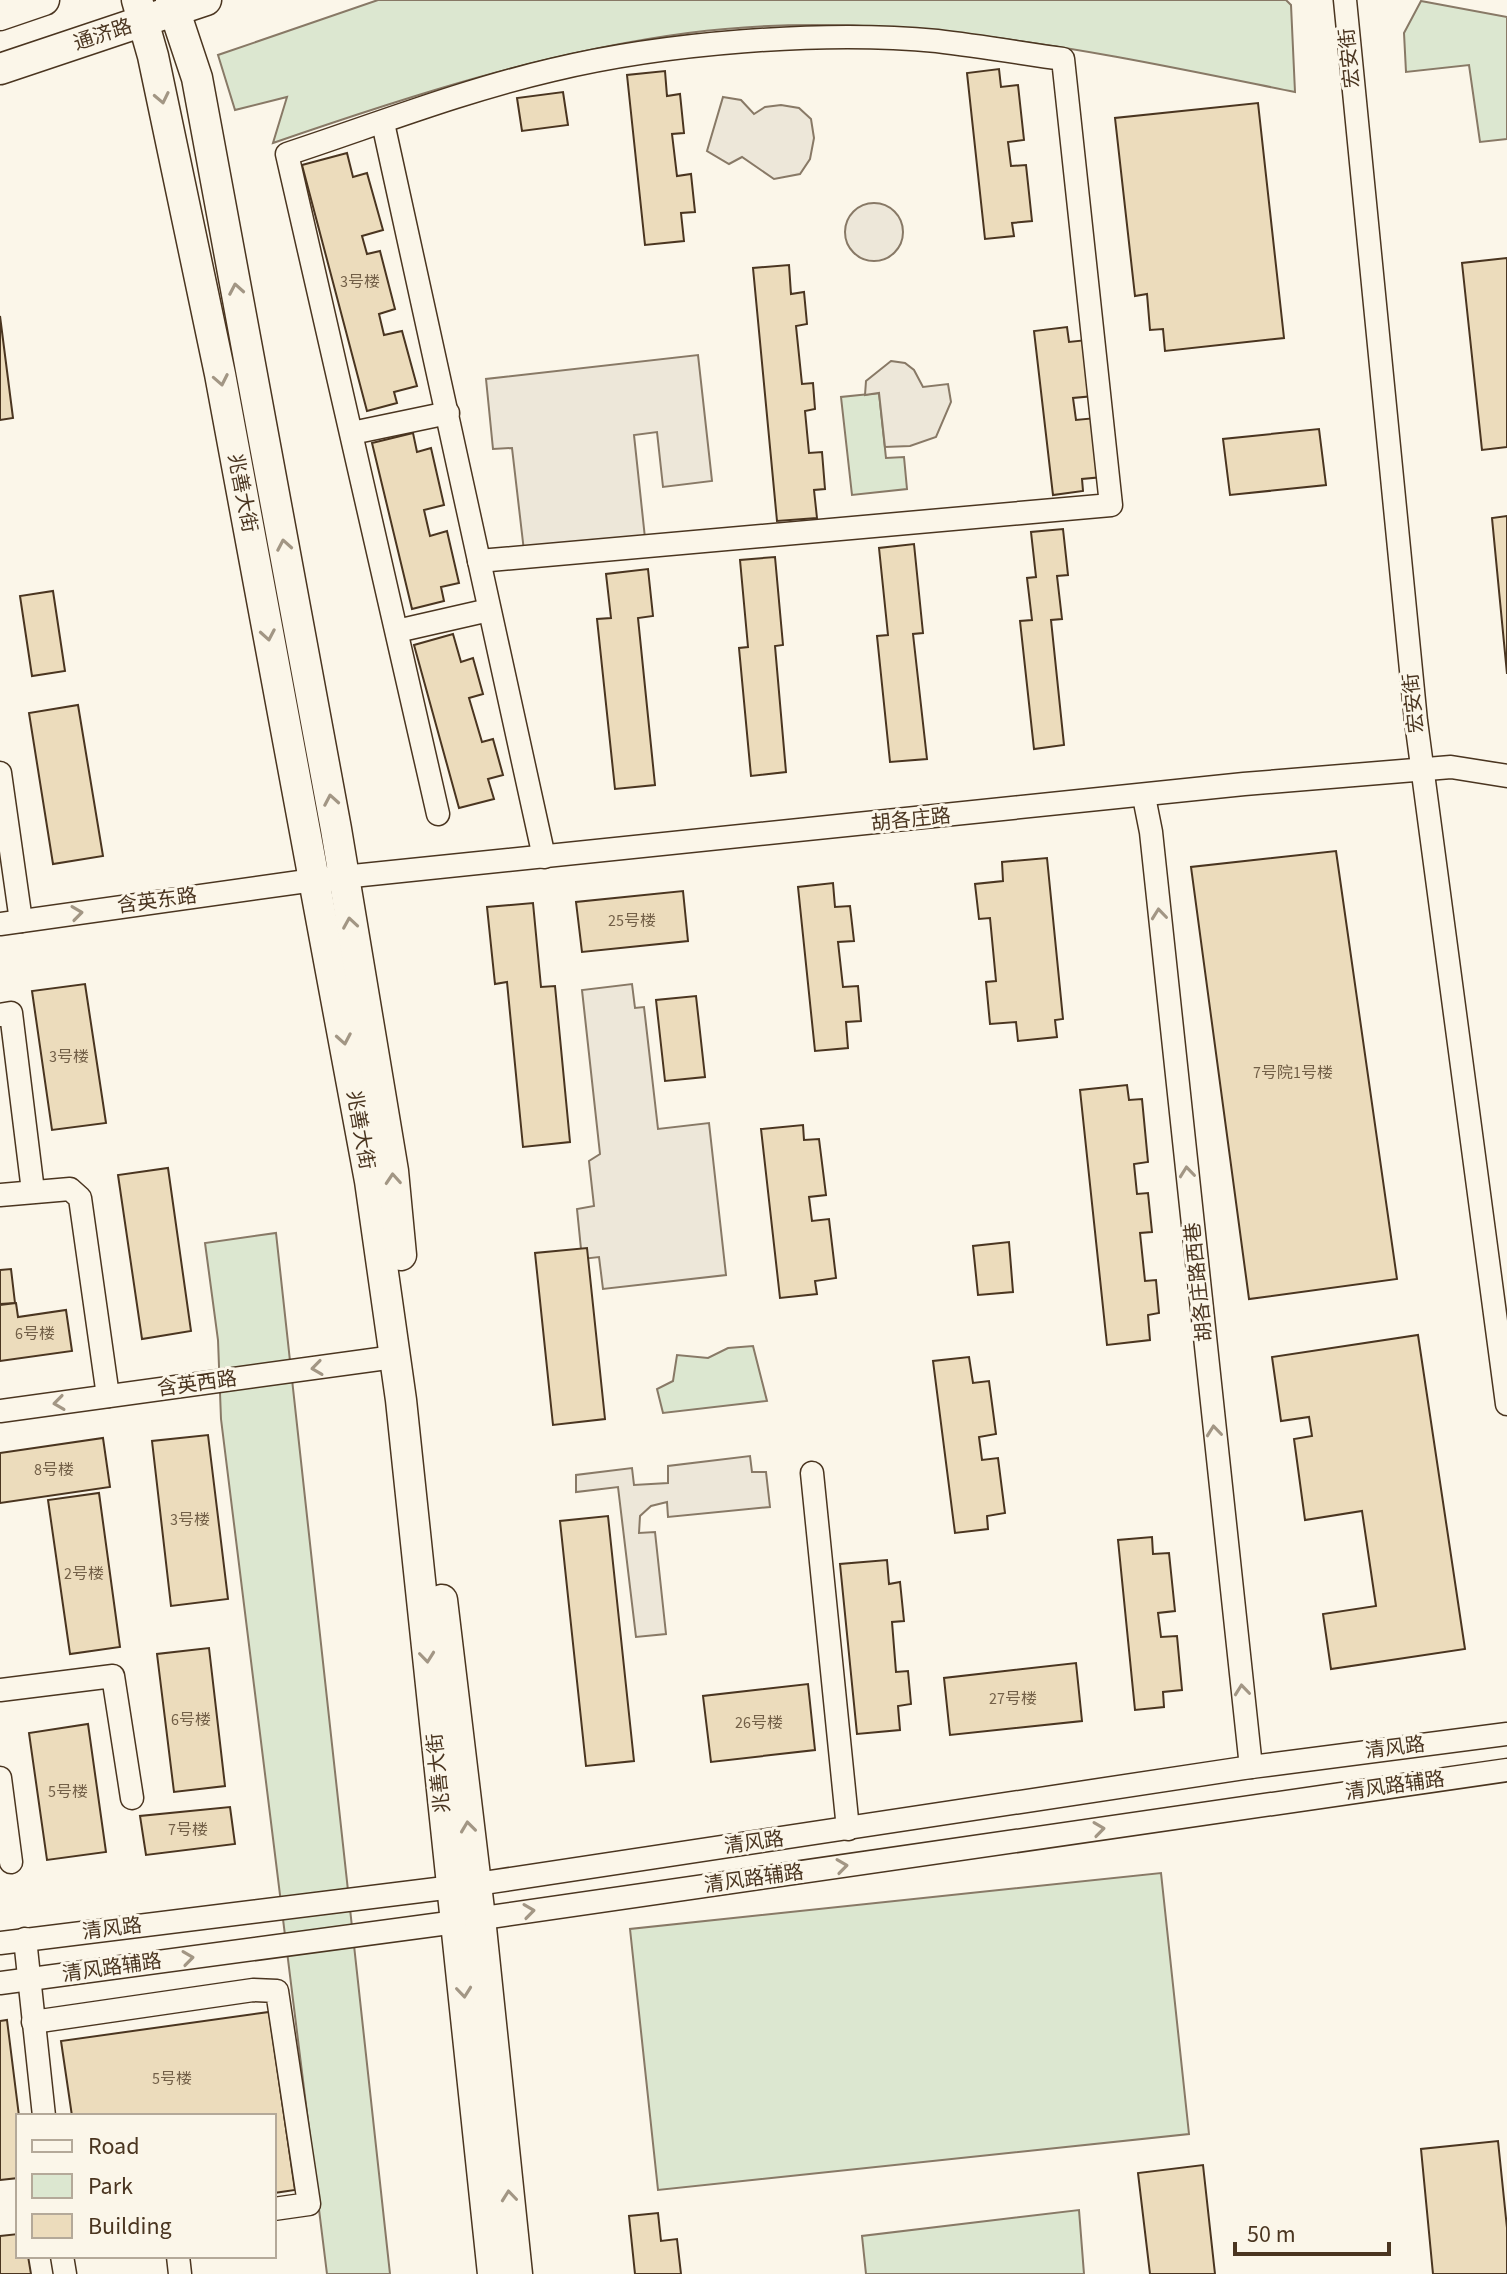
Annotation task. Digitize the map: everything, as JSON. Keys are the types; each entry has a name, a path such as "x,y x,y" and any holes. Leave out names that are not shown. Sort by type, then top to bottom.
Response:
{"main road":[{"path":"0,15 44,0"},
{"name":"通济路","path":"0,69 140,11 206,0"},
{"name":"兆善大街","path":"173,5 197,78 328,878 465,1885"},
{"name":"兆善大街","path":"140,11 393,1171 465,1885 493,2274"},
{"name":"兆善大街","path":"468,1920 517,2274"}],"street":[{"name":"宏安街","path":"1345,0 1422,769 1507,1404"},
{"path":"438,814 287,154 454,97 554,69 730,43 849,38 936,41 1063,59 1111,505 479,561"},
{"path":"383,123 544,857"},
{"path":"352,433 448,413"},
{"path":"397,631 489,610"},
{"name":"胡各庄路","path":"328,878 1422,769 1451,767 1507,776"},
{"path":"0,773 10,922"},
{"name":"胡各庄路西巷","path":"1144,797 1151,832 1251,1767"},
{"name":"含英东路","path":"10,922 328,878"},
{"path":"0,1015 11,1013 33,1191"},
{"path":"0,1195 70,1189 80,1198 108,1396"},
{"name":"含英西路","path":"0,1411 394,1357"},
{"path":"812,1473 848,1829"},
{"path":"0,1690 113,1676 132,1798"},
{"name":"清风路","path":"0,1943 465,1885 1251,1767 1507,1734"},
{"name":"清风路辅路","path":"0,1983 468,1920 1507,1770"},
{"path":"0,1778 11,1862"},
{"path":"25,1939 44,2114"},
{"path":"33,2022 253,1990 277,1991 309,2204 276,2209"}],"green space":[{"path":"378,0 1286,0 1291,5 1295,92 1145,62 993,37 841,25 764,26 635,41 530,64 426,93 273,143 287,97 235,110 218,55"},
{"path":"1421,1 1507,17 1507,139 1480,142 1469,65 1406,72 1404,33"},
{"path":"879,393 886,458 904,457 907,489 852,495 841,397"},
{"path":"276,1233 390,2274 327,2274 221,1419 218,1340 205,1243"},
{"path":"753,1346 767,1401 663,1413 657,1389 673,1381 677,1355 708,1358 728,1348"},
{"path":"1161,1873 1189,2134 658,2190 630,1929"},
{"path":"1079,2210 1084,2274 866,2274 862,2236"}],"shaded area":[{"path":"723,97 741,100 754,114 765,107 781,105 799,108 811,119 814,138 810,159 800,174 774,179 742,157 729,164 707,151"},
{"path":"874,203 895,211 903,232 895,253 874,261 853,253 845,232 853,211"},
{"path":"698,355 712,481 663,487 657,432 634,435 645,538 524,551 512,448 493,449 486,379"},
{"path":"891,361 905,363 914,370 923,387 948,384 951,402 936,437 910,446 885,447 879,393 865,395 866,381"},
{"path":"632,984 635,1008 644,1007 658,1129 709,1123 726,1275 603,1289 599,1257 582,1259 577,1209 594,1206 589,1161 600,1154 582,990"},
{"path":"750,1456 752,1472 766,1472 770,1507 668,1517 667,1502 651,1506 640,1516 639,1533 655,1532 666,1634 636,1637 618,1487 576,1492 576,1475 632,1468 634,1485 668,1483 668,1466"}],"building":[{"path":"999,69 1001,87 1018,85 1024,140 1008,142 1011,166 1026,165 1032,221 1012,223 1014,236 985,239 967,73"},
{"path":"665,71 667,96 680,94 684,133 672,134 677,176 691,174 695,212 681,213 684,241 645,245 627,75"},
{"path":"563,92 568,125 522,131 517,98"},
{"path":"1258,103 1284,338 1165,351 1163,329 1150,330 1147,294 1135,296 1115,118"},
{"path":"347,153 353,177 367,173 383,230 362,236 367,254 380,251 395,309 379,314 384,335 402,331 417,386 394,392 397,403 367,411 302,165"},
{"path":"1507,258 1507,447 1482,450 1462,263"},
{"path":"789,265 791,294 804,292 807,324 796,326 802,384 813,383 815,409 805,411 809,453 822,452 825,489 814,490 817,518 777,521 753,268"},
{"path":"0,316 13,418 0,420"},
{"path":"1067,327 1069,342 1087,340 1094,396 1073,398 1076,420 1096,418 1103,477 1082,479 1083,491 1053,495 1034,331"},
{"path":"1319,429 1326,485 1230,495 1223,439"},
{"path":"413,433 417,452 431,448 444,505 424,510 430,536 447,531 459,583 441,587 444,601 412,609 372,443"},
{"path":"1507,516 1507,674 1492,518"},
{"path":"1063,529 1068,575 1057,576 1062,619 1051,620 1064,745 1034,749 1020,621 1032,620 1027,578 1036,577 1031,532"},
{"path":"914,544 923,633 913,634 927,759 890,762 877,636 888,635 879,548"},
{"path":"775,557 783,645 775,646 786,772 751,776 739,648 748,647 740,560"},
{"path":"648,569 653,616 638,618 655,785 615,789 597,619 611,618 606,574"},
{"path":"53,591 65,671 32,676 20,596"},
{"path":"453,634 461,662 473,658 483,694 469,698 482,742 493,739 503,775 488,779 494,799 459,808 414,645"},
{"path":"78,705 103,856 53,864 29,713"},
{"path":"1336,851 1397,1279 1249,1299 1191,867"},
{"path":"1047,858 1063,1019 1055,1020 1057,1037 1018,1041 1016,1022 990,1024 986,982 996,981 990,918 979,919 975,884 1003,881 1002,862"},
{"path":"833,883 835,907 850,906 854,941 838,942 843,987 858,986 861,1021 846,1022 848,1048 815,1051 798,887"},
{"path":"683,891 688,941 582,952 576,902"},
{"path":"533,903 541,987 555,986 570,1142 523,1147 507,982 495,984 487,907"},
{"path":"85,984 106,1123 52,1130 32,991"},
{"path":"696,996 705,1077 665,1081 656,1000"},
{"path":"1127,1085 1129,1100 1142,1099 1148,1162 1134,1164 1137,1194 1148,1193 1152,1232 1140,1233 1145,1281 1156,1280 1159,1313 1148,1315 1150,1340 1107,1345 1080,1090"},
{"path":"803,1125 804,1140 819,1139 826,1195 809,1197 812,1221 829,1219 836,1278 815,1281 817,1294 780,1298 761,1129"},
{"path":"168,1168 191,1331 142,1339 118,1175"},
{"path":"1009,1242 1013,1292 978,1295 973,1246"},
{"path":"587,1248 605,1419 553,1425 535,1253"},
{"path":"11,1269 15,1303 0,1304 0,1270"},
{"path":"16,1303 18,1317 66,1310 72,1351 0,1361 0,1305"},
{"path":"1418,1335 1465,1649 1331,1669 1323,1614 1376,1606 1362,1511 1305,1520 1294,1439 1312,1436 1309,1417 1281,1421 1272,1357"},
{"path":"969,1357 973,1383 989,1381 996,1434 979,1437 982,1460 998,1458 1005,1513 987,1516 988,1529 955,1533 933,1361"},
{"path":"208,1435 228,1599 171,1606 152,1441"},
{"path":"103,1438 110,1487 0,1503 0,1453"},
{"path":"99,1493 120,1647 70,1654 48,1500"},
{"path":"608,1516 634,1761 586,1766 560,1521"},
{"path":"1152,1537 1153,1554 1169,1553 1175,1611 1158,1613 1161,1637 1177,1636 1182,1690 1163,1692 1164,1707 1135,1710 1118,1540"},
{"path":"887,1560 889,1584 900,1582 904,1621 892,1622 896,1672 908,1671 911,1704 898,1706 900,1730 857,1734 840,1564"},
{"path":"209,1648 225,1786 174,1792 157,1654"},
{"path":"1076,1663 1082,1721 950,1735 944,1678"},
{"path":"808,1684 815,1750 711,1762 703,1696"},
{"path":"88,1724 106,1852 47,1860 29,1733"},
{"path":"230,1807 235,1844 146,1855 140,1816"},
{"path":"269,2012 295,2190 276,2193 276,2114 72,2114 61,2041"},
{"path":"7,2020 19,2114 16,2114 16,2178 0,2180 0,2021"},
{"path":"1498,2141 1507,2228 1507,2274 1433,2274 1421,2149"},
{"path":"1203,2165 1215,2274 1150,2274 1138,2173"},
{"path":"658,2213 661,2241 677,2239 681,2274 635,2274 629,2216"},
{"path":"16,2234 16,2258 28,2258 31,2274 0,2274 0,2236"}]}
